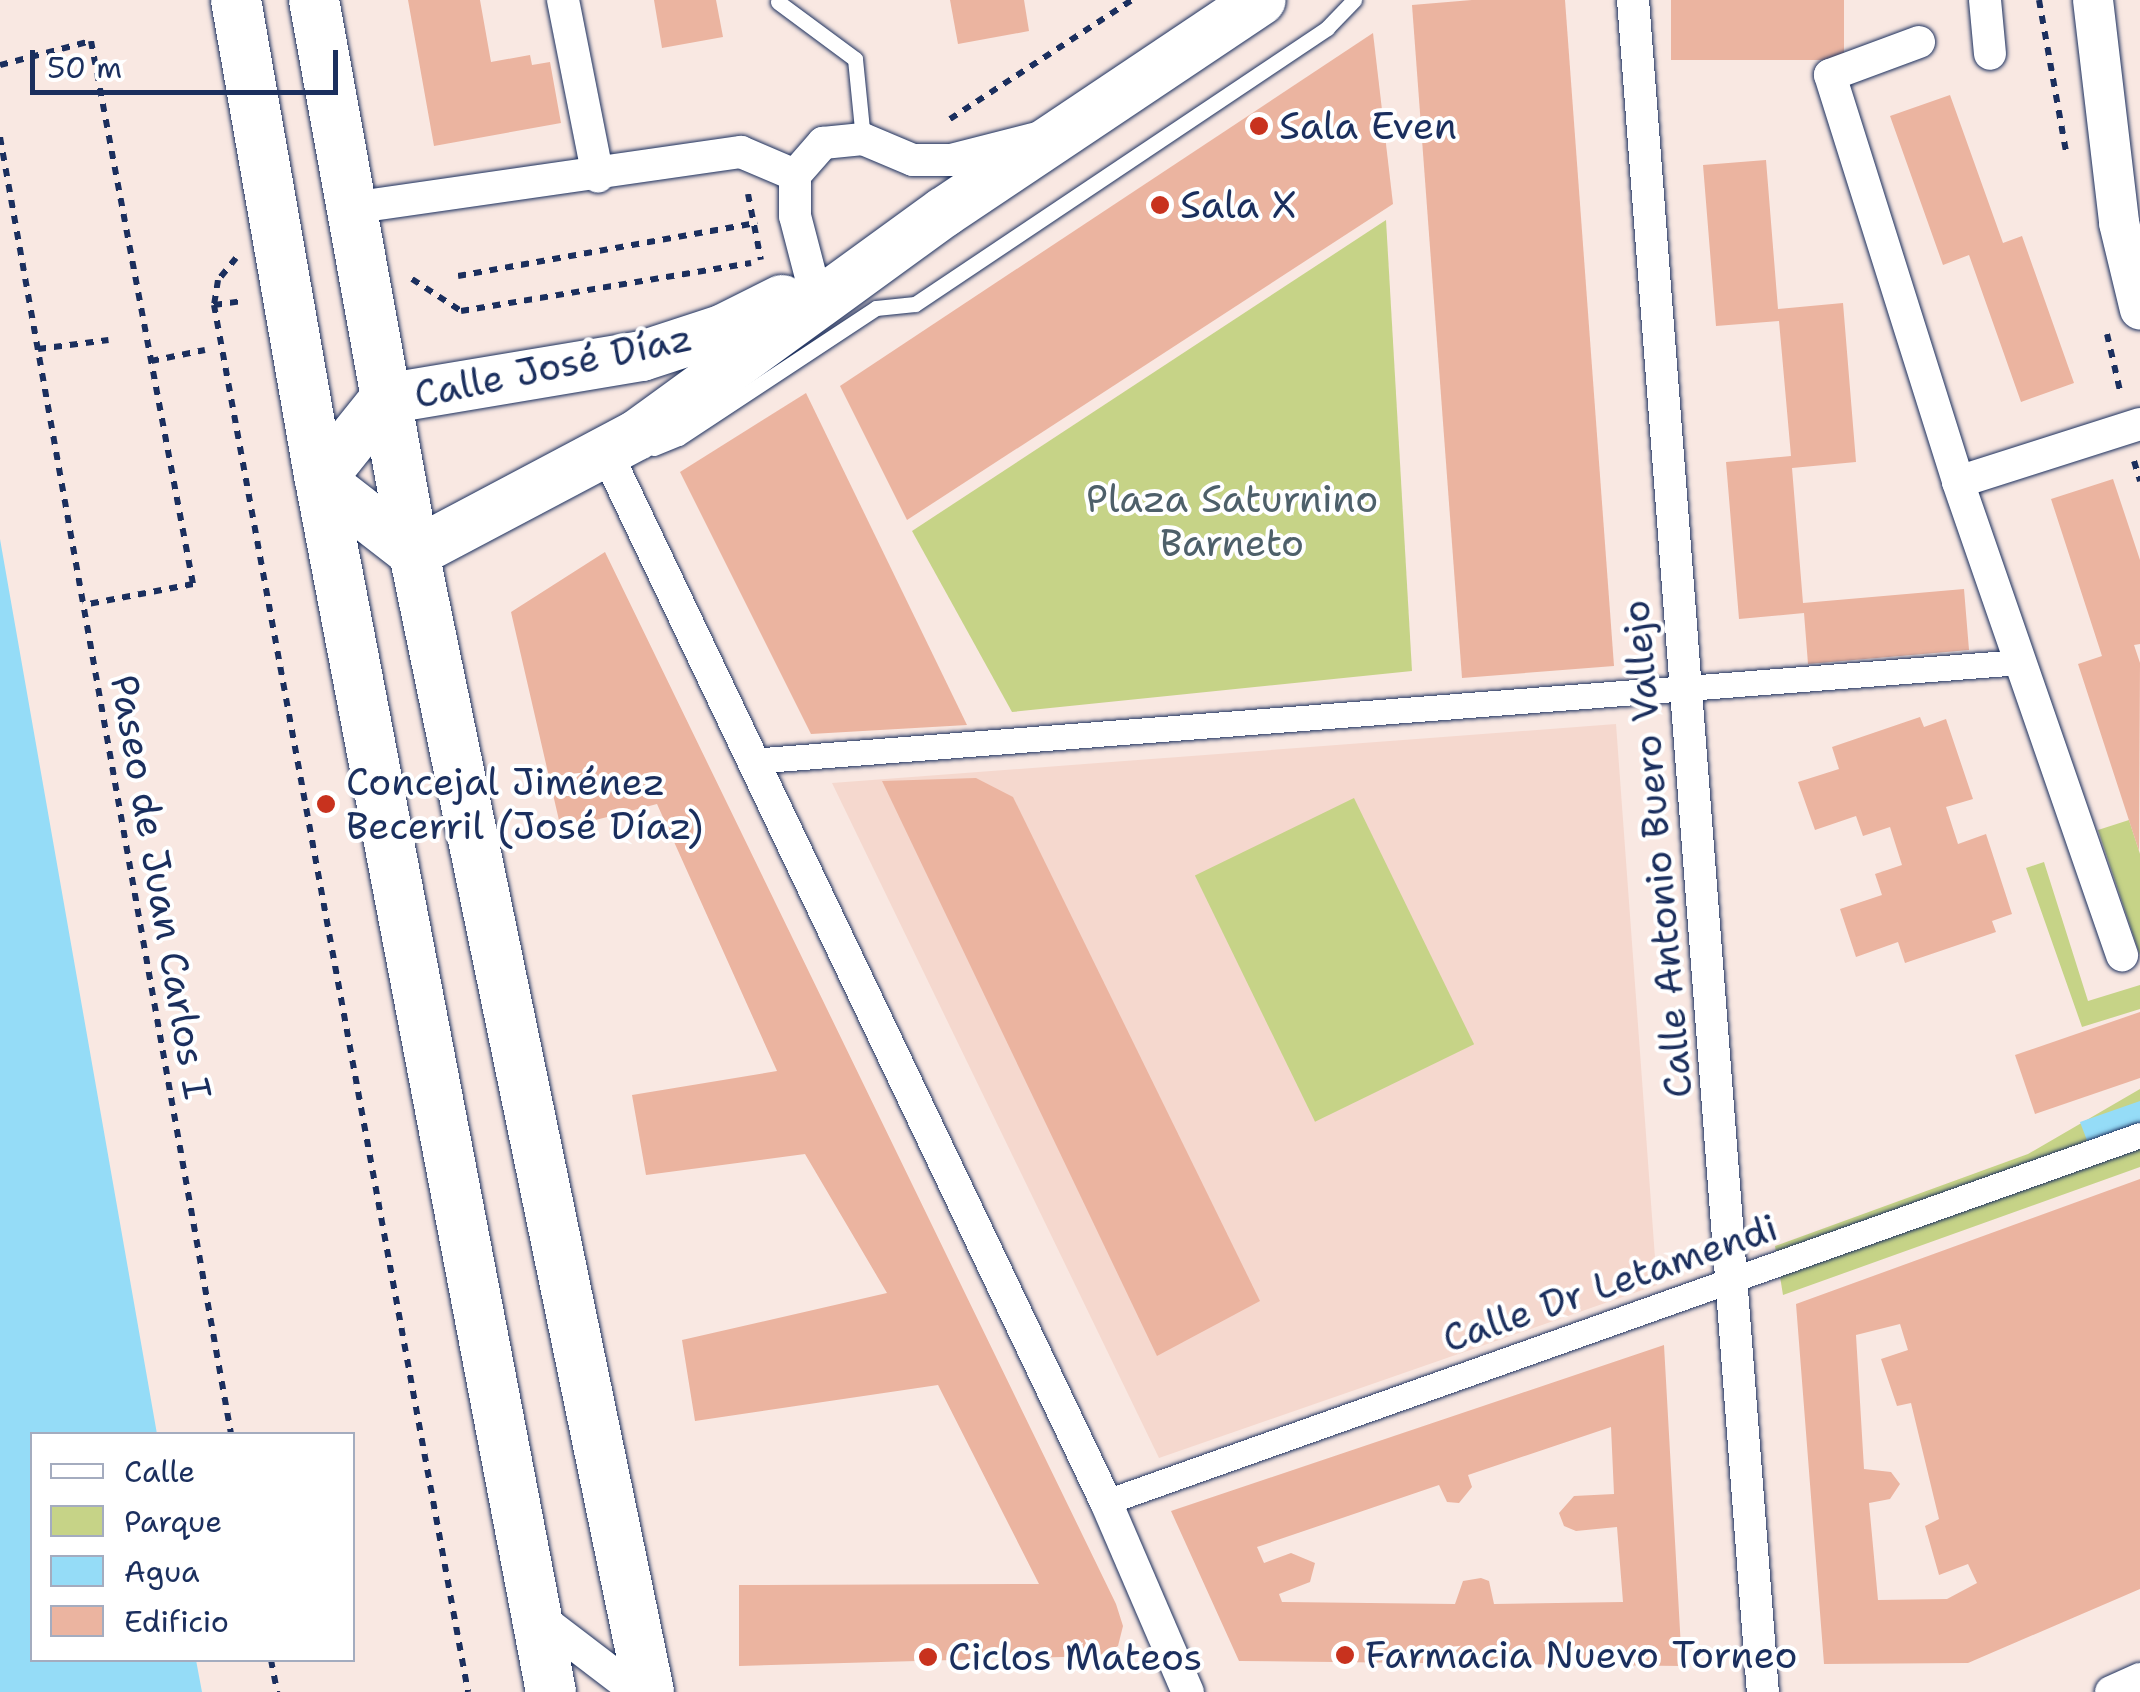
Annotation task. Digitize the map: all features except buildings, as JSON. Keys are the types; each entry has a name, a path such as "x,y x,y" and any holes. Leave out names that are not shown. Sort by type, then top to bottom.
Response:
{"main road":[{"path":"236,0 320,480 551,1692"},
{"path":"314,0 414,552 648,1692"},
{"name":"Calle José Díaz","path":"414,552 606,452 944,212 1261,0"},
{"name":"Calle José Díaz","path":"320,480 386,400 642,356 724,329 944,212"},
{"path":"320,480 414,552"}],"street":[{"path":"563,0 598,177"},
{"name":"Calle Antonio Buero Vallejo","path":"1633,0 1762,1692"},
{"path":"1985,0 1990,54"},
{"path":"2093,0 2119,223 2140,310"},
{"path":"1919,42 1830,75 1958,482 2122,955"},
{"path":"812,285 795,216 795,175 823,143 863,139 913,160 951,160 1071,129"},
{"path":"351,208 598,177 740,152 795,175"},
{"path":"1958,482 2140,424"},
{"path":"606,452 1106,1502 1188,1692"},
{"path":"751,761 1684,692 2021,662"},
{"name":"Calle Dr Letamendi","path":"1106,1502 2140,1135"},
{"path":"536,1614 638,1692"},
{"path":"2111,1692 2140,1680"}],"lane":[{"path":"606,452 649,450 680,438 852,321 876,308 915,304 1327,28 1354,0"},
{"path":"778,2 854,60 863,139"}],"path":[{"path":"938,125 1132,0"},
{"path":"0,65 90,41 193,584 83,604"},
{"name":"Paseo de Juan Carlos I","path":"0,136 231,1432"},
{"path":"458,276 795,216"},
{"path":"409,277 461,311 762,261 758,246"},
{"path":"214,305 468,1692"},
{"path":"38,349 108,340"},
{"path":"151,361 204,350"},
{"path":"271,1662 277,1692"}],"shaded area":[{"path":"1616,724 1657,1285 1159,1458 832,783"}],"green space":[{"name":"Plaza Saturnino Barneto","path":"1386,220 1412,671 1012,712 912,531"},
{"path":"1354,798 1474,1044 1315,1122 1195,876"},
{"path":"2129,820 2140,854 2140,955 2098,830"},
{"path":"2044,862 2088,1001 2140,985 2140,1009 2082,1027 2026,868"},
{"path":"2140,1089 2140,1167 1783,1295 1775,1246 2028,1154"}],"water":[{"path":"0,539 157,1432 30,1432 30,1662 196,1662 202,1692 0,1692"},
{"path":"2140,1101 2140,1142 2094,1159 2080,1122"}],"place":[{"name":"Sala Even","path":"1259,126"},
{"name":"Sala X","path":"1160,205"},
{"name":"Concejal Jiménez Becerril (José Díaz)","path":"326,804"},
{"name":"Farmacia Nuevo Torneo","path":"1345,1655"},
{"name":"Ciclos Mateos","path":"928,1657"}]}
